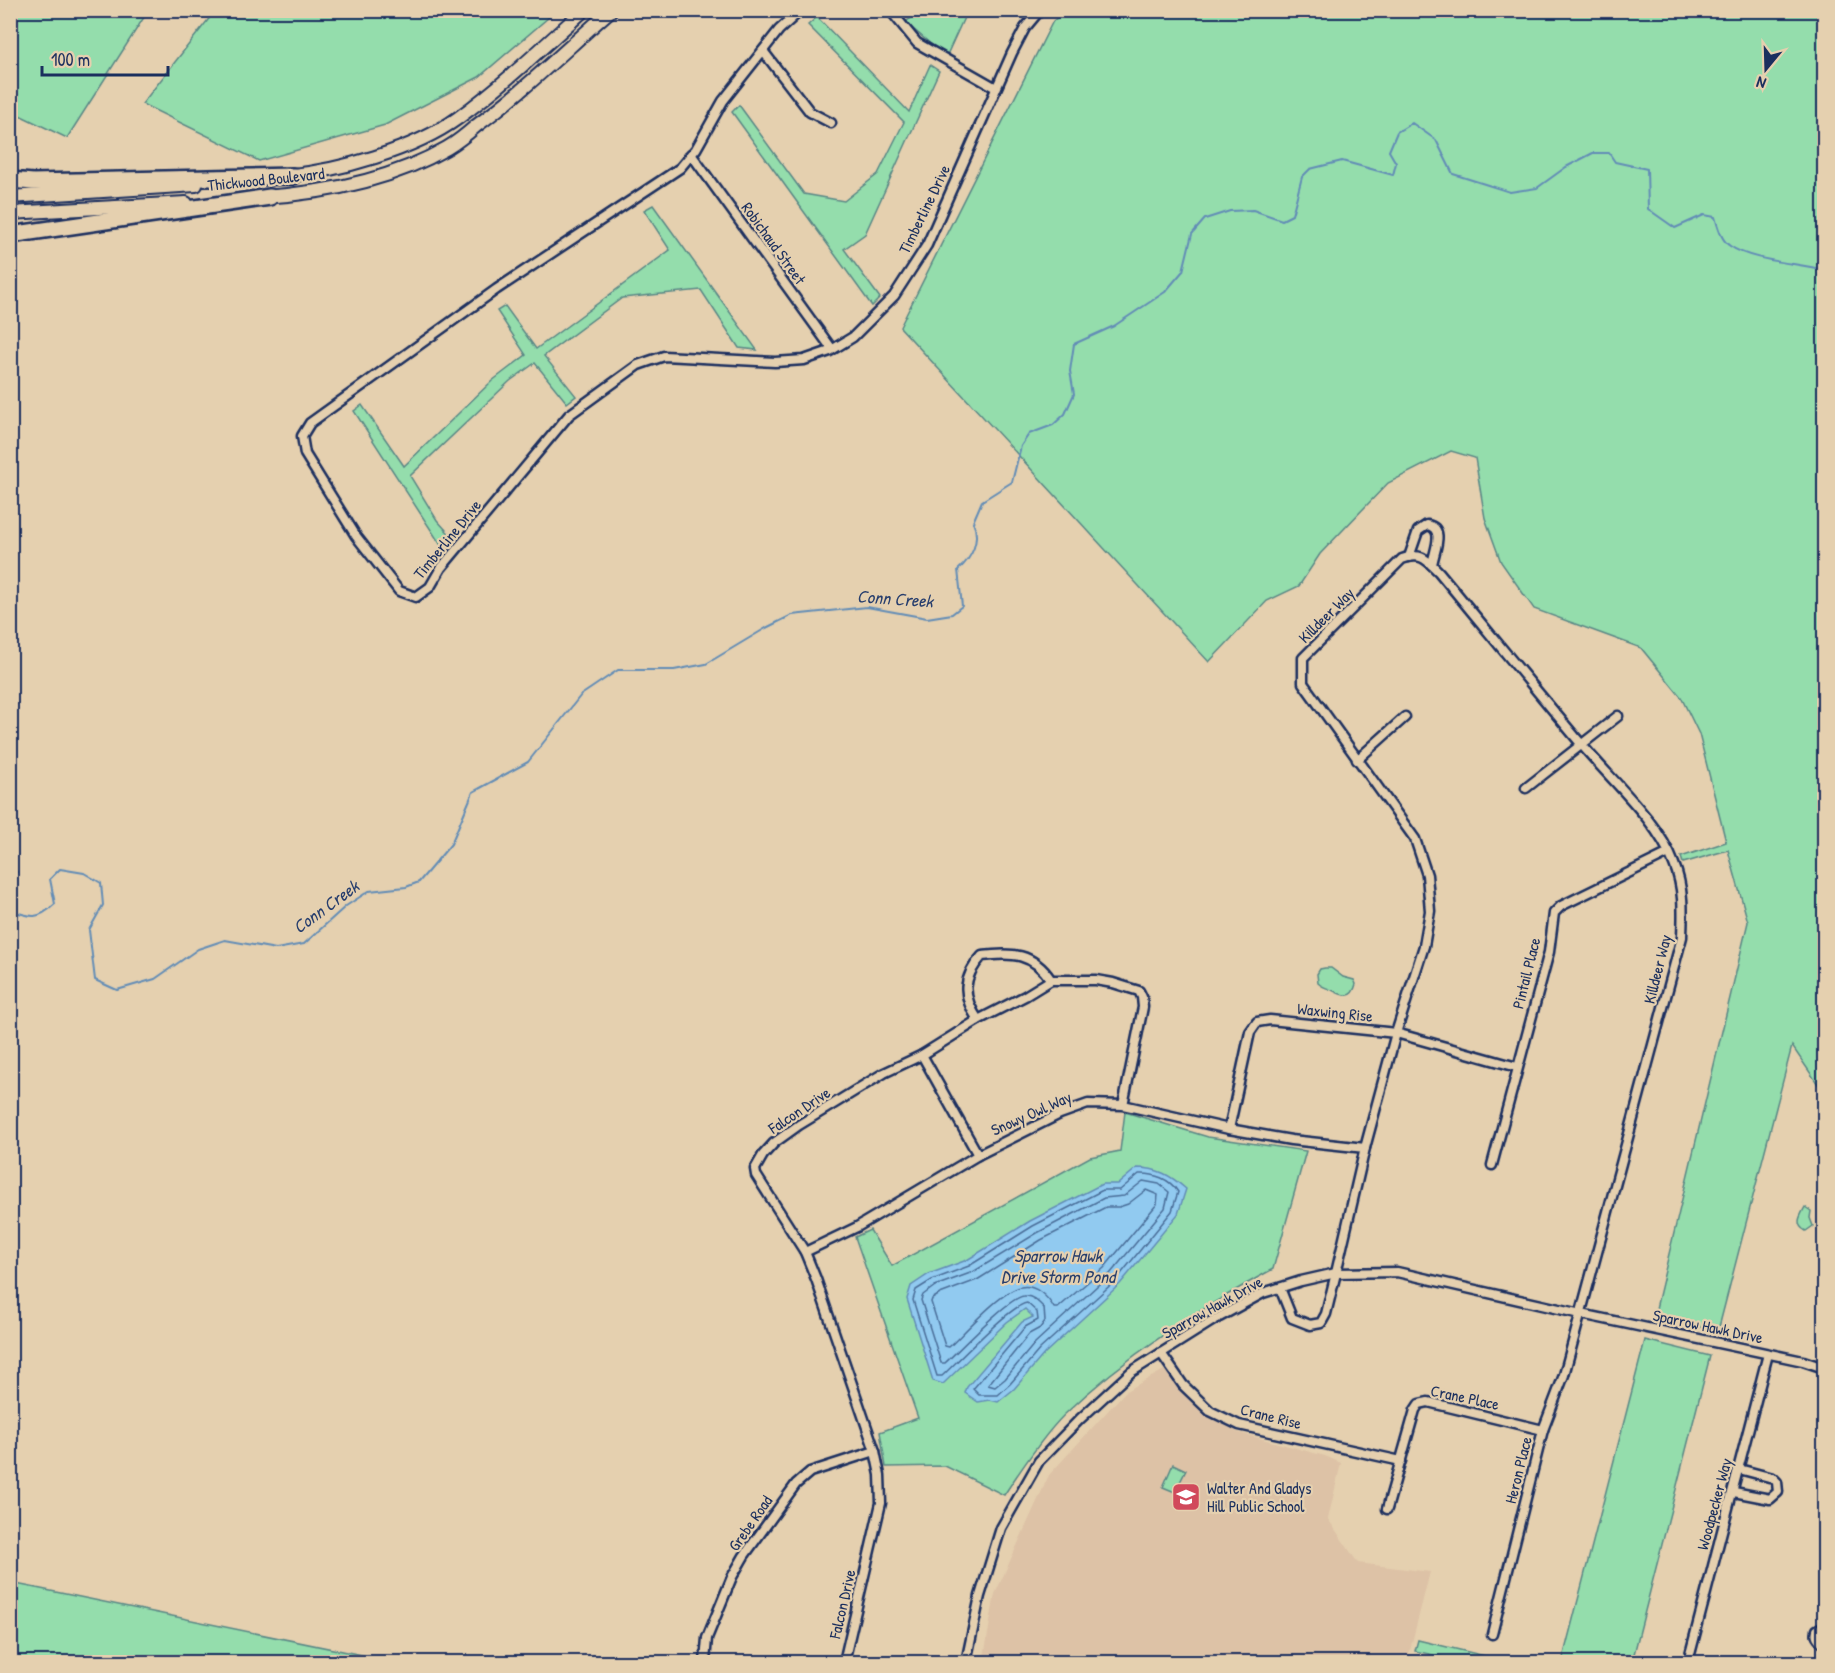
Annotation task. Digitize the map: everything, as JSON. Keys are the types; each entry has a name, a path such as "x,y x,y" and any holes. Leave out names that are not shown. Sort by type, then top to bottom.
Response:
{"highway":[{"path":"10,180 33,182 293,176"},
{"path":"10,236 270,197"}],"main road":[{"name":"Thickwood Boulevard","path":"10,197 293,176 375,157 428,136 457,119 584,10"},
{"name":"Thickwood Boulevard","path":"10,213 321,192 403,169 447,148 487,118 543,73 611,10"}],"street":[{"name":"Timberline Drive","path":"801,10 779,30 723,101 680,168 497,289 310,423 302,436 305,454 356,536 399,591 416,597 430,587 441,568 569,416 638,365 664,356 776,362 804,360 832,349 853,337 894,296 927,245 1024,28 1040,10"},
{"path":"890,10 917,44 996,88"},
{"path":"763,51 810,112 831,123"},
{"name":"Robichaud Street","path":"691,154 832,349"},
{"name":"Killdeer Way","path":"1280,1288 1292,1318 1316,1325 1324,1320 1365,1148 1396,1033 1424,946 1430,911 1427,875 1415,839 1303,683 1304,658 1402,560 1409,557 1418,531 1426,525 1433,526 1437,530 1438,537 1432,565 1582,746 1657,832 1669,853 1680,881 1683,902 1682,936 1581,1314"},
{"path":"1409,557 1412,555 1425,559 1432,565"},
{"path":"1526,788 1582,746 1617,716"},
{"path":"1357,760 1405,717"},
{"name":"Pintail Place","path":"1492,1165 1549,952 1554,913 1561,906 1669,853"},
{"path":"978,1020 971,1009 967,995 967,981 971,968 982,956 1003,953 1023,957 1042,966 1051,980 1096,980 1138,991 1142,997 1143,1007 1123,1105"},
{"name":"Falcon Drive","path":"844,1662 881,1503 880,1475 875,1451 816,1279 805,1252 756,1175 755,1168 757,1162 774,1143 799,1125 884,1073 922,1055 978,1020 1051,980"},
{"name":"Waxwing Rise","path":"1229,1129 1250,1032 1257,1022 1270,1020 1396,1033 1517,1067"},
{"path":"922,1055 978,1155"},
{"name":"Snowy Owl Way","path":"805,1252 857,1227 978,1155 1060,1114 1088,1104 1123,1105 1229,1129 1291,1140 1365,1148"},
{"name":"Sparrow Hawk Drive","path":"966,1662 980,1596 1001,1528 1039,1461 1113,1386 1131,1372 1212,1321 1263,1293 1301,1281 1336,1274 1397,1272 1803,1361 1824,1368"},
{"name":"Heron Place","path":"1492,1634 1543,1430 1564,1375 1581,1314"},
{"name":"Crane Rise","path":"1161,1353 1183,1385 1203,1404 1239,1425 1401,1461"},
{"name":"Woodpecker Way","path":"1688,1662 1768,1354"},
{"name":"Crane Place","path":"1387,1509 1415,1410 1419,1404 1428,1402 1543,1430"},
{"name":"Grebe Road","path":"705,1662 707,1638 732,1576 796,1484 810,1472 875,1451"},
{"path":"1734,1492 1770,1498 1778,1492 1777,1482 1773,1478 1739,1469"},
{"path":"1824,1626 1817,1630 1816,1634 1824,1644"}],"shaded area":[{"name":"Walter And Gladys Hill Public School","path":"1164,1370 1237,1432 1325,1456 1341,1463 1328,1519 1358,1563 1430,1572 1407,1662 983,1662 995,1594 1049,1475 1126,1391"}],"green space":[{"path":"10,11 148,11 67,138 11,111"},
{"path":"215,11 556,11 479,77 385,125 259,161 142,104"},
{"path":"922,11 967,11 946,57 905,22"},
{"path":"1066,11 1824,11 1824,1093 1792,1046 1718,1331 1654,1317 1748,922 1728,850 1683,863 1681,857 1726,842 1699,734 1681,697 1641,648 1534,609 1501,562 1485,518 1475,458 1451,451 1388,483 1320,554 1299,586 1267,601 1209,662 900,327 1053,21"},
{"path":"817,17 909,112 930,65 939,71 865,234 844,249 880,298 872,306 732,112 739,105 804,194 844,201 878,174 904,122 808,25"},
{"path":"653,205 757,350 739,348 701,290 622,298 544,356 576,396 567,403 535,363 510,381 410,476 437,520 454,539 444,550 354,411 362,405 404,466 492,381 526,355 497,311 505,306 536,349 670,250 644,210"},
{"path":"1331,968 1343,977 1354,980 1356,984 1350,995 1343,995 1318,983 1317,974 1320,969"},
{"path":"1125,1112 1208,1137 1306,1151 1273,1269 1190,1317 1138,1353 1088,1393 1048,1433 1004,1495 945,1466 886,1467 880,1432 918,1418 855,1237 870,1230 892,1266 1090,1157 1120,1151"},
{"path":"1805,1207 1811,1211 1810,1218 1813,1226 1806,1231 1799,1223"},
{"path":"1645,1340 1710,1356 1632,1662 1562,1662"},
{"path":"1173,1464 1186,1470 1175,1492 1163,1487"},
{"path":"11,1583 41,1589 396,1662 11,1662"},
{"path":"1418,1640 1510,1662 1465,1662 1415,1651"}],"water":[{"name":"Sparrow Hawk Drive Storm Pond","path":"1137,1168 1163,1173 1186,1189 1178,1214 1120,1284 1045,1353 1014,1389 998,1402 990,1400 978,1402 965,1393 967,1387 1022,1322 1033,1317 1025,1309 1007,1322 943,1384 933,1381 907,1299 911,1286 929,1274 967,1260 1030,1221 1102,1184 1118,1184"}],"waterway":[{"name":"Conn Creek","path":"10,910 34,916 49,909 55,904 50,879 60,869 84,873 101,883 103,905 89,930 95,980 117,990 155,979 198,949 225,940 276,949 304,944 346,906 369,891 406,887 419,882 451,844 473,792 528,762 581,695 618,670 674,670 706,664 792,615 867,607 927,618 952,614 962,606 958,570 974,548 976,535 973,522 982,501 1012,482 1021,446 1029,434 1053,425 1065,414 1074,394 1070,371 1074,344 1114,326 1165,292 1183,271 1192,234 1205,219 1230,211 1253,210 1282,220 1292,215 1302,177 1310,169 1342,161 1393,175 1396,163 1389,151 1397,132 1412,123 1436,140 1453,174 1510,192 1537,188 1566,167 1593,153 1609,153 1615,162 1647,169 1648,209 1675,228 1704,215 1715,217 1724,240 1739,251 1762,258 1824,270"},
{"name":"Conn Creek","path":"10,863 17,872 10,883"}],"place":[{"name":"Walter And Gladys Hill Public School","path":"1186,1497"}]}
